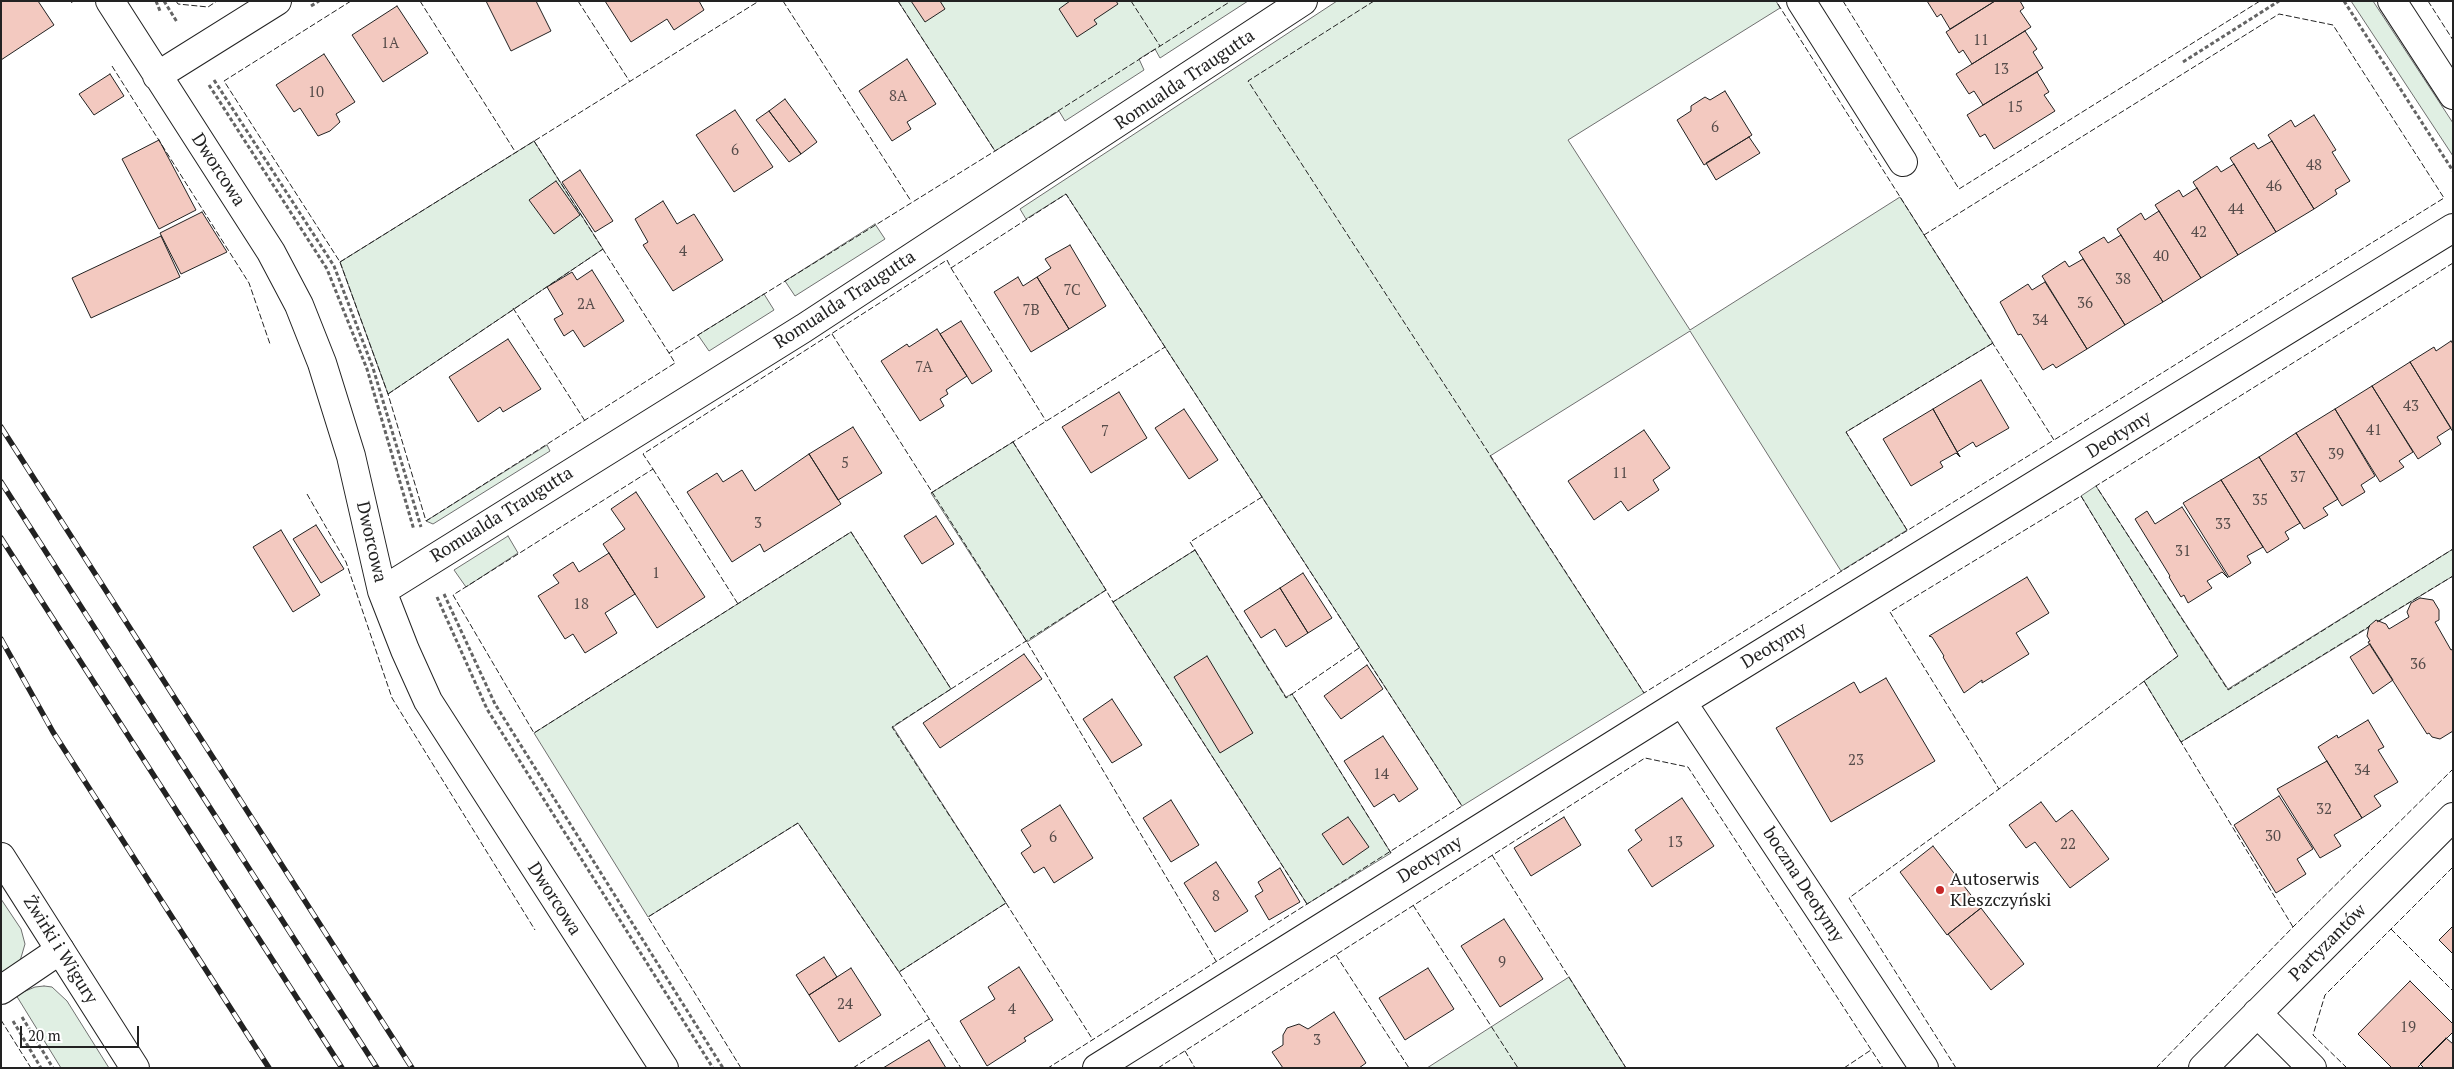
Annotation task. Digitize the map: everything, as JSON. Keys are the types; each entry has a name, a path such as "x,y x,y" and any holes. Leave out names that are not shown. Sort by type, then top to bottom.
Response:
{"street":[{"name":"Dworcowa","path":"110,1 272,252 299,305 324,369 351,456 382,592 428,701 664,1068"},
{"path":"158,76 277,1"},
{"name":"Romualda Traugutta","path":"382,592 804,328 1304,1"},
{"path":"1801,1 1903,162"},
{"path":"2392,1 2453,95"},
{"name":"Deotymy","path":"1097,1068 1682,702 2453,228"},
{"name":"boczna Deotymy","path":"1682,702 1924,1068"},
{"name":"Partyzantów","path":"2203,1068 2453,817"},
{"name":"Żwirki i Wigury","path":"1,857 135,1068"},
{"path":"2,989 60,950"},
{"path":"2258,1013 2312,1068"}],"path":[{"path":"2183,62 2279,1"},
{"path":"2344,1 2453,171"},
{"path":"431,560 440,585 495,704 723,1068"},
{"path":"2,989 53,1068"},
{"path":"10,1017 41,1068"}],"green space":[{"path":"898,1 1248,1 1160,58 1155,49 1139,59 1144,70 1065,121 1059,111 995,151"},
{"path":"1337,1 1776,1 1780,8 1568,140 1690,330 1900,197 1993,343 1846,432 1907,530 1841,571 1690,331 1490,456 1644,693 1462,806 1066,194 1026,219 1020,209"},
{"path":"2351,1 2373,1 2453,123 2453,156"},
{"path":"534,141 603,249 388,394 340,262"},
{"path":"875,224 885,239 795,296 785,281"},
{"path":"764,294 774,310 709,351 698,335"},
{"path":"1013,442 1106,590 1027,642 931,493"},
{"path":"547,445 550,451 433,524 426,521"},
{"path":"2096,486 2228,689 2453,549 2453,576 2181,742 2144,681 2178,656 2081,496"},
{"path":"851,532 951,689 893,727 1006,903 899,972 798,823 648,917 534,733"},
{"path":"508,536 518,553 466,587 454,570"},
{"path":"1195,550 1286,697 1292,694 1391,853 1307,904 1113,602"},
{"path":"1,899 21,929 25,944 20,961 1,974"},
{"path":"1569,977 1626,1068 1427,1068"},
{"path":"35,987 52,987 67,1001 109,1068 61,1068 16,995"}],"building":[{"path":"1,1 38,1 54,25 1,60"},
{"path":"486,1 536,1 551,31 511,51"},
{"path":"605,1 699,1 704,10 674,30 667,19 631,42"},
{"path":"911,1 940,1 945,9 925,22"},
{"path":"1070,1 1116,1 1118,4 1094,20 1097,24 1077,37 1059,9"},
{"path":"1927,1 1995,1 1950,29 1941,14 1937,17"},
{"path":"1995,1 2020,1 2024,8 2020,11 2031,27 1972,64 1963,50 1959,53 1946,32"},
{"path":"397,6 428,53 383,82 352,35"},
{"path":"2025,31 2037,49 2033,52 2043,68 1983,105 1974,91 1969,94 1956,74"},
{"path":"324,54 355,102 336,114 340,122 330,131 318,136 300,108 294,112 276,85"},
{"path":"907,59 936,104 907,122 911,129 892,141 859,91"},
{"path":"2037,72 2049,92 2044,95 2055,111 1994,149 1985,134 1980,137 1967,115"},
{"path":"110,74 124,96 94,115 79,94"},
{"path":"1725,91 1752,135 1704,165 1677,120 1691,111 1691,106 1705,97 1710,100"},
{"path":"785,99 817,142 801,154 769,111"},
{"path":"735,110 773,167 734,192 696,135"},
{"path":"769,111 801,154 789,162 756,120"},
{"path":"2314,115 2336,150 2332,152 2350,181 2335,190 2337,194 2314,209 2268,135 2291,120 2295,127"},
{"path":"1749,137 1760,153 1716,180 1706,163"},
{"path":"159,140 196,210 159,229 122,159"},
{"path":"2272,141 2314,209 2276,232 2230,158 2254,143 2258,149"},
{"path":"2234,164 2276,232 2238,255 2193,182 2217,166 2221,172"},
{"path":"580,170 613,221 595,232 562,182"},
{"path":"556,181 580,215 554,234 529,200"},
{"path":"2197,188 2238,255 2201,278 2155,205 2179,190 2183,197"},
{"path":"663,201 677,224 694,214 723,260 673,291 643,245 648,242 635,219"},
{"path":"2159,211 2201,278 2163,302 2117,229 2141,213 2145,220"},
{"path":"202,212 227,252 181,274 160,233"},
{"path":"2121,235 2163,302 2125,325 2079,252 2104,237 2108,243"},
{"path":"161,236 180,277 91,318 72,278"},
{"path":"1070,245 1106,306 1069,329 1037,277 1051,268 1045,259"},
{"path":"2083,259 2125,325 2087,349 2042,276 2065,261 2069,267"},
{"path":"592,270 624,321 584,347 573,330 564,336 554,319 563,314 547,287 572,272 577,280"},
{"path":"1018,277 1023,286 1037,277 1069,329 1031,352 994,292"},
{"path":"2045,282 2087,349 2056,368 2053,364 2043,370 2021,334 2018,335 2000,302 2028,284 2032,290"},
{"path":"961,321 992,371 972,384 940,334"},
{"path":"937,329 967,376 946,390 948,394 940,399 944,406 920,421 881,361 907,344 909,347"},
{"path":"508,339 541,389 503,412 500,407 478,422 449,377"},
{"path":"2451,341 2453,344 2453,432 2410,362 2434,347 2436,351"},
{"path":"2410,362 2451,428 2437,437 2441,444 2418,459 2372,386"},
{"path":"1981,380 2009,428 1976,447 1973,442 1957,452 1933,409"},
{"path":"2372,386 2413,452 2399,461 2404,467 2380,482 2335,409"},
{"path":"1119,392 1147,438 1091,473 1062,427"},
{"path":"1184,409 1218,460 1189,479 1155,428"},
{"path":"1933,409 1960,457 1956,453 1940,462 1943,467 1911,486 1883,439"},
{"path":"2335,409 2375,476 2361,485 2365,492 2342,506 2296,433"},
{"path":"853,427 882,473 838,500 809,454"},
{"path":"1644,430 1670,468 1653,480 1659,490 1628,511 1621,501 1594,520 1568,481"},
{"path":"2296,433 2338,499 2323,508 2328,515 2304,529 2259,457"},
{"path":"809,454 841,504 764,552 760,544 732,562 687,492 717,473 723,482 742,470 755,491"},
{"path":"2259,457 2300,523 2285,532 2289,539 2267,553 2221,480"},
{"path":"2221,480 2263,547 2247,556 2251,563 2229,577 2183,503"},
{"path":"636,492 705,597 657,628 603,544 625,529 611,509"},
{"path":"2182,507 2228,578 2222,572 2207,581 2212,588 2188,603 2184,595 2181,597 2135,519 2147,511 2155,524"},
{"path":"936,516 954,544 922,564 904,536"},
{"path":"316,525 344,569 321,583 293,539"},
{"path":"281,530 320,595 293,612 253,547"},
{"path":"609,553 635,594 605,613 617,633 585,653 573,634 565,639 538,596 559,583 553,575 573,562 579,572"},
{"path":"1303,573 1332,618 1308,633 1280,588"},
{"path":"2027,577 2049,613 2016,633 2029,654 1982,683 1982,680 1964,693 1944,656 1932,637 1929,636"},
{"path":"1280,588 1308,633 1286,647 1275,629 1261,638 1244,611"},
{"path":"2420,598 2433,600 2439,610 2439,620 2435,622 2451,650 2453,649 2453,731 2440,739 2432,737 2429,733 2427,734 2368,642 2370,641 2367,636 2369,626 2376,620 2386,624 2389,629 2409,617 2407,612 2411,603"},
{"path":"2370,644 2393,680 2373,694 2350,657"},
{"path":"1024,654 1042,679 940,748 923,723"},
{"path":"1207,656 1253,733 1220,753 1174,677"},
{"path":"1367,665 1383,689 1341,719 1324,696"},
{"path":"1886,678 1935,761 1831,822 1776,728 1854,682 1860,693"},
{"path":"1112,699 1142,745 1112,763 1083,719"},
{"path":"2368,720 2384,747 2378,750 2398,782 2374,796 2381,806 2362,818 2318,747 2337,735 2338,738"},
{"path":"1383,736 1418,789 1399,802 1394,794 1374,807 1344,761"},
{"path":"2327,761 2362,818 2334,835 2341,846 2320,858 2277,789"},
{"path":"2279,796 2313,849 2297,859 2306,874 2276,893 2234,825"},
{"path":"1682,798 1714,846 1652,887 1628,850 1642,840 1635,830"},
{"path":"1171,800 1199,845 1171,862 1143,818"},
{"path":"2041,802 2056,822 2072,810 2109,859 2070,888 2035,842 2026,848 2009,825"},
{"path":"1060,805 1093,858 1054,883 1044,867 1034,873 1021,853 1031,846 1021,830"},
{"path":"1348,817 1369,847 1343,865 1322,834"},
{"path":"1564,817 1581,845 1531,876 1514,848"},
{"name":"Autoserwis Kleszczyński","path":"1933,846 1981,908 1947,935 1900,872"},
{"path":"1216,862 1248,911 1215,932 1184,883"},
{"path":"1280,868 1300,902 1269,920 1255,896 1263,891 1258,882"},
{"path":"1981,908 2024,964 1991,990 1948,934"},
{"path":"1504,919 1543,979 1500,1007 1461,946"},
{"path":"2453,926 2453,954 2439,940"},
{"path":"824,957 837,977 809,995 796,975"},
{"path":"1019,967 1053,1020 1024,1038 1026,1041 987,1066 960,1021 995,999 988,987"},
{"path":"851,968 881,1015 839,1042 809,995"},
{"path":"1428,968 1454,1009 1405,1040 1379,998"},
{"path":"2410,981 2453,1024 2453,1032 2417,1068 2392,1068 2358,1034"},
{"path":"1334,1012 1366,1063 1359,1068 1283,1068 1272,1052 1283,1045 1283,1035 1287,1028 1299,1024 1308,1029"},
{"path":"2446,1038 2453,1044 2453,1068 2424,1068 2420,1064"},
{"path":"929,1040 946,1068 883,1068"}],"railway":[{"path":"1,427 412,1068"},
{"path":"1,482 377,1068"},
{"path":"1,538 342,1068"},
{"path":"1,639 53,732 269,1068"}],"fence":[{"path":"176,1 178,4 208,7 217,1"},
{"path":"351,1 224,81 340,262 388,394 426,521 675,363 669,353 995,151 1231,1"},
{"path":"420,1 516,153"},
{"path":"578,1 630,82"},
{"path":"340,262 759,1"},
{"path":"783,1 911,201"},
{"path":"898,1 995,151"},
{"path":"1131,1 1160,46"},
{"path":"1374,1 1248,81 1644,693 2054,440 1776,1"},
{"path":"1843,1 1959,189 2260,1"},
{"path":"2428,1 2453,40"},
{"path":"1924,235 2279,14 2333,25 2444,198 2054,440"},
{"path":"112,66 249,283 270,344"},
{"path":"534,141 669,353"},
{"path":"741,1068 648,917 798,823 899,972 1006,903 892,727 951,689 851,532 534,733 453,595 653,469 643,454 947,260 951,268 1066,194 1462,806 1048,1068"},
{"path":"388,394 603,249"},
{"path":"2453,263 2096,486 2228,690 2453,549"},
{"path":"951,268 1046,421"},
{"path":"513,308 585,421"},
{"path":"832,334 1027,642 1216,961"},
{"path":"1907,530 1846,432 1993,343"},
{"path":"931,493 1165,347"},
{"path":"1013,442 1106,590"},
{"path":"653,469 738,604"},
{"path":"307,494 346,562 392,698 535,930"},
{"path":"1956,1068 1849,898 1999,789 2178,656 2081,496 1890,612 1999,789"},
{"path":"1262,497 1190,542 1195,550 1113,602 1307,904"},
{"path":"1195,550 1286,698 1292,694"},
{"path":"2377,622 2453,576"},
{"path":"951,689 1106,590 1113,602"},
{"path":"2293,927 2181,742 2370,626"},
{"path":"1359,648 1292,694 1391,853"},
{"path":"2144,681 2181,742"},
{"path":"1158,1068 1645,758 1688,767 1883,1068"},
{"path":"2156,1068 2293,927 2453,769"},
{"path":"1492,855 1626,1068"},
{"path":"2347,1068 2313,1035 2325,995 2453,867"},
{"path":"1006,903 1093,1040"},
{"path":"1413,905 1518,1068"},
{"path":"2391,929 2453,991"},
{"path":"1336,955 1409,1068"},
{"path":"899,972 961,1068"},
{"path":"853,1068 929,1019"},
{"path":"1,1020 31,1068"},
{"path":"1844,1068 1871,1050"},
{"path":"1185,1051 1195,1068"},
{"path":"2264,1068 2269,1068"}],"place":[{"name":"Autoserwis Kleszczyński","path":"1940,890"}]}
